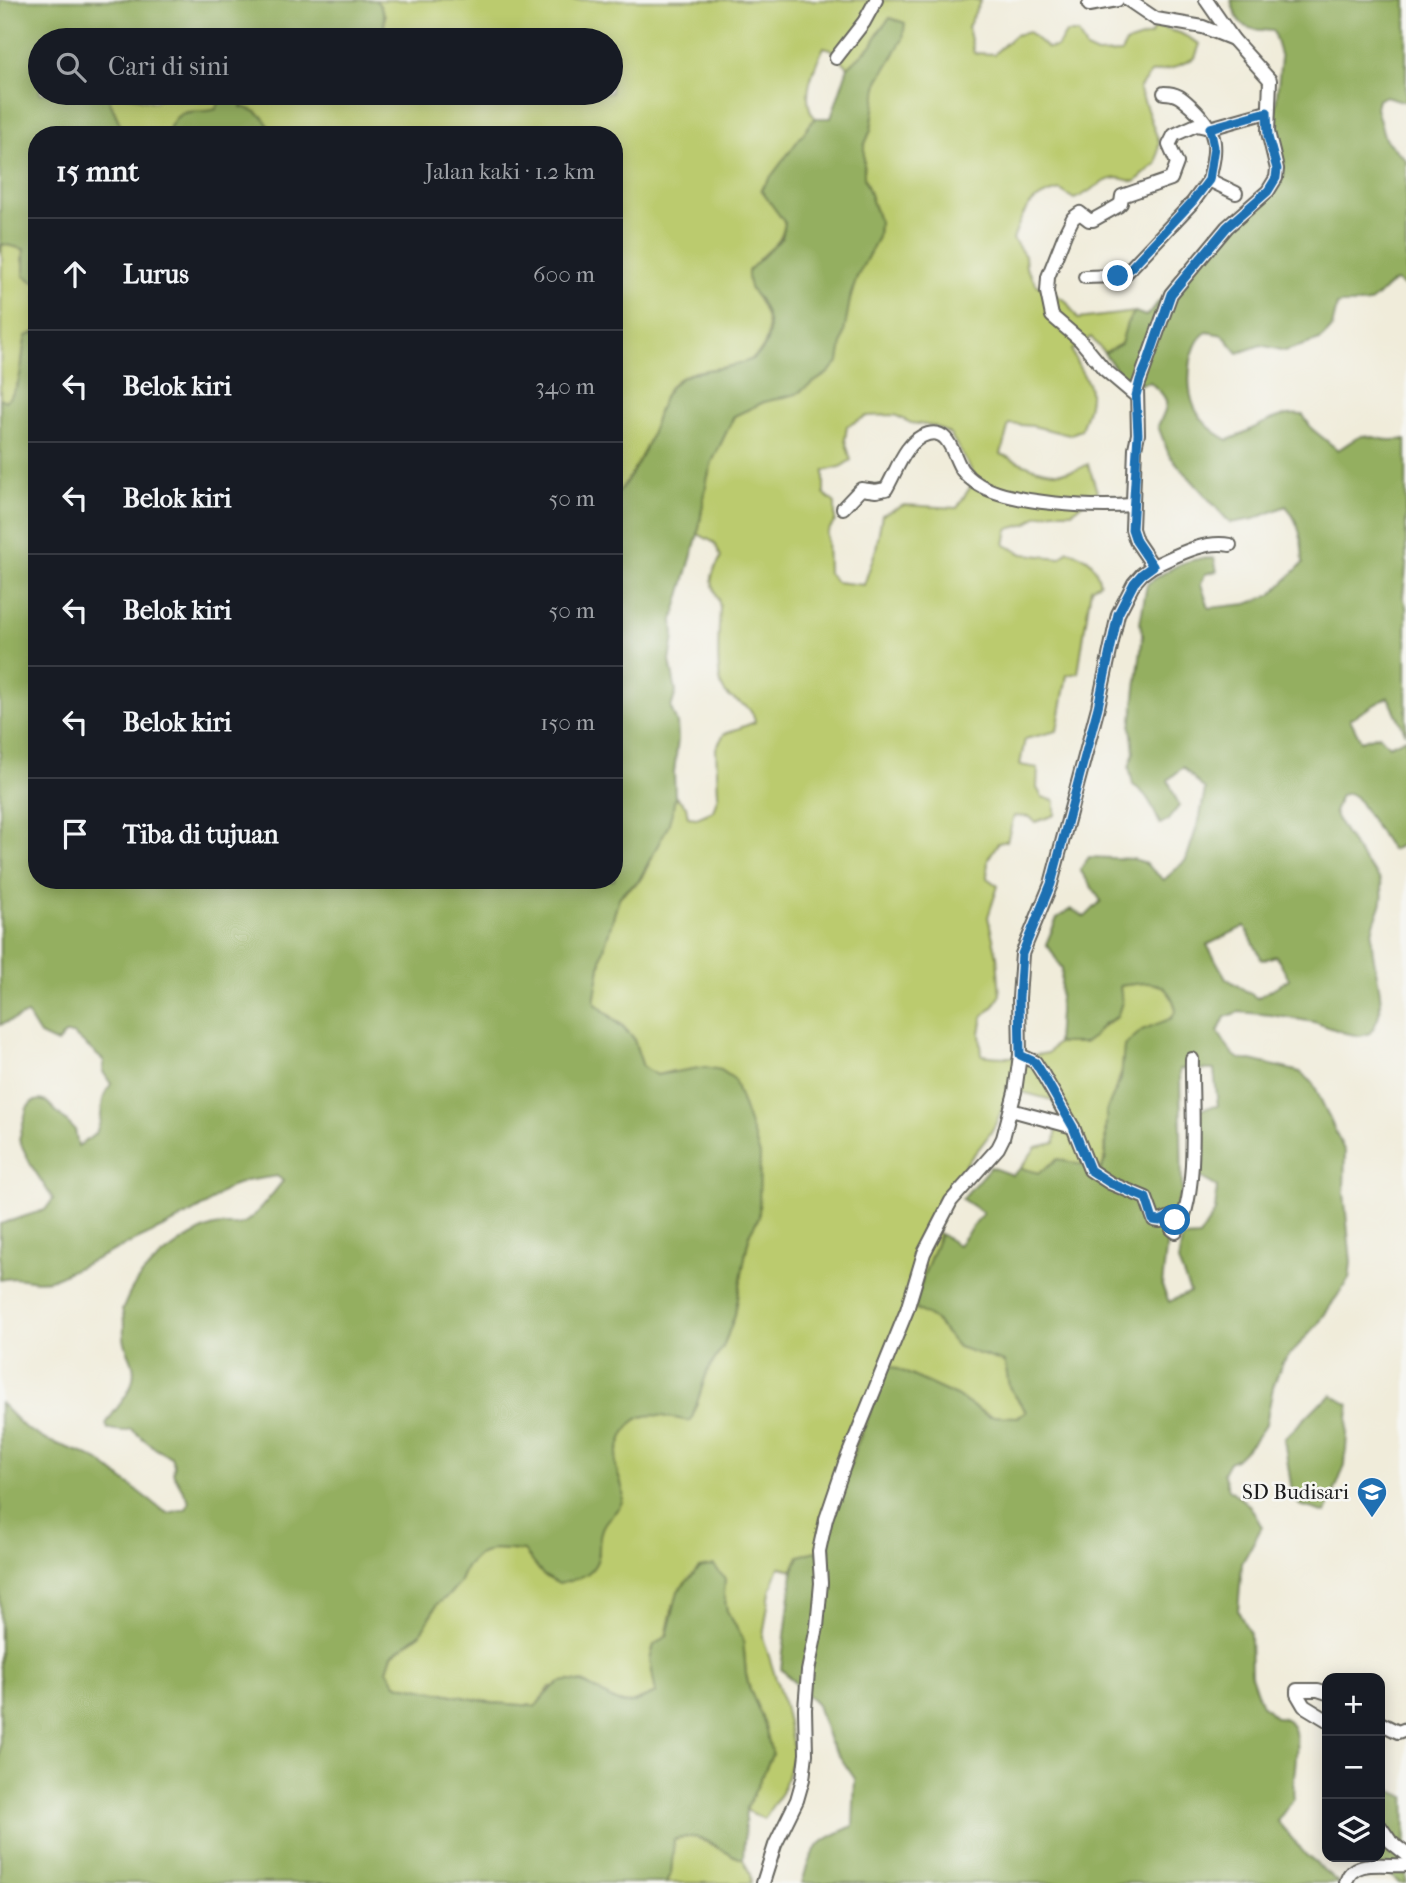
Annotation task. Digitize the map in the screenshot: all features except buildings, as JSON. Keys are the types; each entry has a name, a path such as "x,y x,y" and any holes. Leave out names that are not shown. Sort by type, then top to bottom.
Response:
{"street":[{"path":"836,58 864,22 876,0"},
{"path":"1088,5 1116,0"},
{"path":"1128,0 1156,19 1203,27 1233,39"},
{"path":"1153,566 1133,536 1132,505 1138,434 1136,396 1140,380 1171,294 1227,227 1268,191 1276,178 1277,169 1268,137 1270,80 1233,39 1206,0"},
{"path":"1085,277 1118,276 1126,273 1209,180 1214,147 1210,128 1178,94 1164,93"},
{"path":"1136,396 1104,369 1080,340 1052,316 1047,292 1048,277 1073,218 1080,213 1093,220 1118,206 1122,196 1171,178 1177,163 1169,145 1174,135 1196,125 1210,128 1267,112"},
{"path":"1209,180 1236,193"},
{"path":"843,508 861,489 886,489 912,443 928,434 946,439 963,471 990,490 1018,499 1095,506 1132,505"},
{"path":"763,1883 775,1845 797,1800 803,1779 808,1671 817,1627 821,1583 819,1551 827,1519 845,1463 907,1310 924,1253 951,1201 998,1148 1011,1110 1020,1055 1019,998 1022,954 1051,884 1098,707 1118,614 1134,583 1153,566 1197,548 1215,544 1230,545"},
{"path":"1020,1055 1035,1062 1073,1127 1090,1170 1146,1198 1153,1220 1160,1221 1173,1216 1172,1229 1176,1232 1187,1208 1192,1158 1192,1059"},
{"path":"1011,1110 1073,1127"},
{"path":"1322,1692 1297,1690 1304,1706 1322,1717"},
{"path":"1385,1726 1398,1732 1406,1729"},
{"path":"1385,1833 1406,1854"},
{"path":"1346,1883 1348,1875 1358,1868 1374,1864 1406,1865"}],"green space":[{"path":"0,0 375,0 379,4 384,14 384,28 28,28 28,105 111,105 121,126 28,126 28,278 24,276 24,249 2,244 0,252"},
{"path":"375,0 981,0 968,27 974,53 994,54 1015,35 1029,32 1047,48 1057,47 1066,33 1078,33 1086,49 1097,54 1121,53 1126,43 1151,35 1154,26 1180,33 1200,44 1195,58 1173,68 1151,73 1139,88 1159,142 1157,163 1135,182 1111,179 1074,199 1060,190 1041,197 1024,213 1013,239 1025,256 1026,268 1037,285 1066,301 1078,319 1135,312 1127,323 1121,344 1104,353 1091,337 1072,350 1090,391 1081,430 1069,435 1033,426 1009,424 1001,454 1044,471 1067,472 1088,464 1097,491 1072,512 1037,516 1027,524 1008,529 1005,545 1023,554 1060,558 1068,550 1090,561 1100,583 1091,588 1078,673 1067,675 1057,731 1025,739 1020,765 1038,768 1037,788 1042,797 1055,801 1055,815 1035,822 1030,817 1014,816 1007,841 998,843 988,859 987,878 998,886 988,917 997,956 1000,996 983,1016 980,1033 982,1055 1032,1056 1048,1053 1057,1043 1084,1043 1117,1017 1122,1002 1119,986 1155,984 1168,992 1176,1010 1166,1021 1142,1030 1131,1052 1109,1110 1105,1128 1105,1157 1101,1170 1058,1159 1039,1173 1021,1168 1036,1147 1055,1143 1058,1112 1052,1100 1007,1088 1003,1106 990,1133 944,1196 930,1228 940,1234 923,1277 916,1307 936,1321 958,1347 1004,1362 1009,1387 1026,1412 1017,1417 999,1418 956,1396 829,1530 829,1550 823,1555 799,1556 793,1570 779,1567 770,1592 763,1637 784,1705 794,1751 784,1788 764,1819 746,1810 772,1755 764,1722 746,1674 743,1638 727,1611 724,1579 673,1605 666,1636 654,1645 650,1660 656,1693 628,1704 612,1700 583,1682 550,1687 536,1706 494,1703 396,1684 387,1670 392,1655 421,1633 437,1604 449,1595 459,1583 466,1567 478,1555 494,1549 525,1551 544,1576 599,1555 602,1527 620,1505 623,1497 616,1459 623,1434 634,1420 648,1414 691,1421 707,1372 724,1345 735,1315 750,1233 759,1217 673,1071 657,1075 643,1067 633,1037 594,1003 602,955 619,898 640,880 644,873 675,796 686,806 688,817 697,818 713,811 718,795 716,748 724,734 755,722 750,710 731,698 723,689 719,673 720,609 712,577 721,557 715,543 698,534 707,480 712,462 734,416 764,402 796,394 828,373 857,277 878,237 879,221 864,177 862,162 864,146 871,130 878,81 895,53 880,30 872,45 848,67 831,49 824,47 808,92 810,110 815,118 761,190 785,223 776,244 759,258 750,288 764,311 768,324 767,337 760,351 750,360 692,373 679,378 669,388 643,453 623,486 623,126 266,126 257,112 241,107 623,105 623,28 384,28 385,15","holes":["895,415 911,423 934,426 950,434 976,478 957,508 904,505 882,515 876,549 864,585 836,582 828,573 827,533 835,521 835,503 824,494 824,471 840,467 851,460 845,440 847,426 867,416"]},
{"path":"1231,0 1406,0 1406,102 1385,96 1378,100 1376,108 1385,139 1406,160 1406,288 1396,281 1368,303 1337,305 1332,328 1320,340 1285,351 1261,345 1238,353 1223,335 1207,332 1195,348 1189,373 1194,407 1207,425 1228,440 1283,416 1303,415 1312,429 1338,450 1363,436 1406,440 1406,565 1403,596 1406,607 1406,734 1388,697 1350,719 1361,741 1379,735 1389,746 1406,738 1406,843 1391,850 1356,797 1349,793 1341,795 1334,812 1352,844 1381,883 1381,904 1372,934 1380,997 1377,1021 1370,1033 1361,1036 1314,1022 1239,1012 1225,1017 1218,1032 1231,1052 1240,1059 1300,1072 1312,1082 1345,1152 1344,1192 1351,1262 1349,1279 1318,1324 1282,1363 1273,1387 1266,1424 1253,1442 1236,1459 1229,1462 1223,1473 1229,1489 1250,1506 1262,1527 1242,1563 1238,1611 1250,1634 1251,1675 1262,1705 1275,1717 1286,1719 1293,1726 1296,1737 1294,1799 1277,1821 1306,1855 1339,1883 802,1883 813,1852 818,1846 831,1836 853,1826 855,1779 829,1741 817,1705 781,1669 793,1570 799,1556 815,1551 823,1555 829,1550 828,1530 855,1450 889,1365 956,1396 988,1416 1019,1417 1026,1412 1009,1386 1004,1362 958,1347 936,1321 915,1308 923,1277 940,1234 958,1245 983,1213 962,1199 990,1167 1012,1175 1021,1168 1039,1173 1058,1159 1101,1170 1106,1158 1106,1111 1121,1079 1124,1046 1142,1030 1172,1018 1176,1010 1168,992 1156,984 1120,986 1122,1002 1117,1017 1103,1024 1093,1037 1084,1043 1057,1043 1062,968 1046,944 1057,918 1071,909 1085,917 1101,901 1080,870 1089,857 1143,862 1164,880 1186,860 1200,817 1205,790 1183,767 1168,780 1179,806 1167,821 1160,824 1147,798 1133,785 1129,767 1134,752 1131,727 1143,634 1140,623 1147,584 1187,562 1214,558 1217,571 1205,574 1201,584 1209,608 1247,604 1271,595 1303,563 1298,526 1286,506 1254,519 1230,523 1169,455 1158,426 1165,411 1164,397 1150,382 1135,383 1123,376 1104,353 1121,344 1127,323 1135,312 1146,316 1188,269 1276,185 1272,139 1281,58 1273,31 1244,26 1237,17","holes":["1245,926 1262,960 1276,956 1289,979 1257,998 1226,978 1207,945","1180,1069 1214,1070 1218,1106 1198,1109 1198,1176 1217,1187 1215,1212 1199,1237 1182,1238 1178,1262 1190,1292 1169,1302 1162,1286 1166,1226 1182,1193"]},
{"path":"890,18 905,23 903,39 878,81 871,130 864,146 864,177 879,221 878,237 851,294 839,361 828,373 796,394 764,402 734,416 712,462 698,534 673,620 674,637 670,661 676,692 671,708 677,723 678,739 673,809 668,826 638,882 624,891 619,898 602,955 594,1002 633,1037 643,1067 657,1075 705,1067 721,1070 734,1079 760,1155 759,1217 750,1233 735,1314 724,1345 707,1372 691,1421 650,1415 634,1421 628,1428 616,1462 623,1489 622,1501 602,1529 598,1557 592,1570 559,1584 544,1576 524,1551 494,1549 478,1555 466,1567 459,1583 449,1595 437,1604 421,1633 392,1655 387,1670 396,1684 494,1703 536,1706 557,1684 571,1681 589,1686 612,1700 625,1704 633,1703 656,1693 650,1660 654,1645 667,1636 678,1591 699,1568 714,1565 725,1579 727,1611 743,1638 746,1674 764,1722 772,1755 746,1810 743,1859 703,1839 685,1837 674,1840 671,1873 666,1883 0,1883 0,1403 25,1428 46,1440 99,1461 162,1510 168,1513 186,1509 189,1501 173,1473 171,1457 131,1429 108,1429 106,1424 130,1389 134,1374 124,1339 122,1310 140,1277 168,1251 211,1227 239,1225 247,1221 283,1181 277,1176 232,1186 206,1205 171,1224 53,1279 0,1280 0,1224 45,1210 53,1199 19,1140 27,1108 32,1102 47,1102 75,1130 78,1146 96,1132 102,1103 111,1084 103,1072 104,1061 73,1034 65,1034 57,1043 40,1035 27,1014 0,1025 0,398 5,401 16,388 26,336 28,335 28,889 623,889 623,486 650,438 666,394 680,378 742,363 755,357 765,346 768,322 761,302 751,289 748,271 782,238 785,223 761,190 815,118 831,118 848,67 872,45"},
{"path":"111,105 218,105 216,110 183,113 171,126 121,126"},
{"path":"218,105 242,105 261,115 268,126 171,126 182,114 216,109"},
{"path":"2,244 24,249 23,260 28,274 28,336 16,388 5,401 0,398"},
{"path":"1332,1395 1349,1405 1345,1465 1326,1513 1300,1505 1293,1498 1284,1439"},
{"path":"1385,1775 1392,1791 1405,1797 1406,1883 1399,1883 1376,1862 1385,1862"},
{"path":"689,1835 743,1859 751,1883 666,1883 671,1873 674,1840"}],"place":[{"name":"SD Budisari","path":"1372,1519"}],"route":[{"path":"1118,276 1126,273 1209,180 1214,147 1213,132 1210,128 1267,112 1268,137 1277,169 1276,178 1268,191 1227,227 1171,294 1137,389 1138,434 1135,448 1132,529 1133,536 1153,566 1134,583 1118,614 1098,707 1051,884 1022,954 1020,976 1020,1055 1035,1062 1042,1073 1073,1127 1090,1170 1110,1183 1144,1196 1148,1200 1153,1220 1160,1221 1172,1215 1175,1220"}]}
